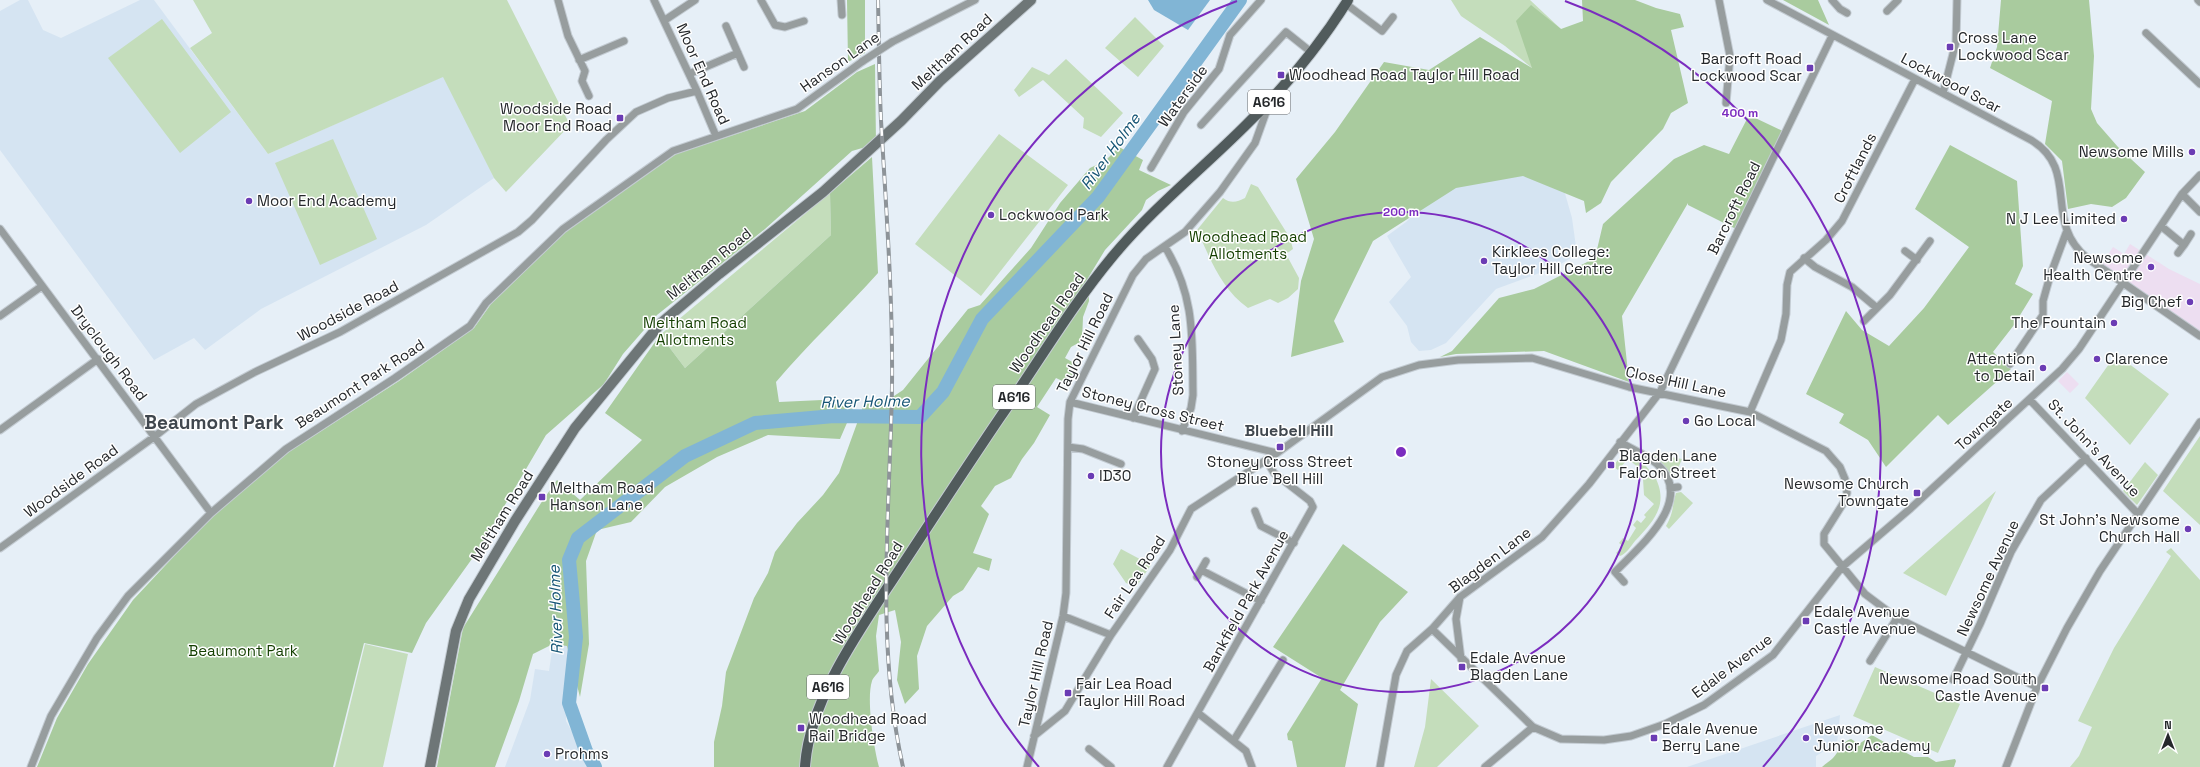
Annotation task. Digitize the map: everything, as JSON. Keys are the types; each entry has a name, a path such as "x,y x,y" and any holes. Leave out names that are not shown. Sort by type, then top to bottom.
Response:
{"main road":[{"name":"Meltham Road","path":"430,767 456,631 469,599 515,521 575,428 661,322 823,192 901,121 940,81 1031,0"},
{"name":"Woodhead Road","path":"805,767 805,755 819,708 862,628 954,487 1076,306 1113,256 1135,232 1270,101 1311,52 1347,2"}],"street":[{"path":"558,0 568,36 585,71 582,81 589,96"},
{"name":"Moor End Road","path":"654,0 665,20 697,90 716,136"},
{"path":"665,20 696,0"},
{"path":"761,0 775,25 785,27 804,21"},
{"path":"841,0 842,15"},
{"name":"Hanson Lane","path":"716,136 797,109 892,42 975,0"},
{"name":"Waterside","path":"1151,168 1184,112 1219,69 1230,35 1261,0"},
{"path":"1719,0 1730,56 1726,102"},
{"name":"Lockwood Scar","path":"1767,0 1832,36 2031,140 2046,150 2055,165 2058,174 2066,232 2080,253 2200,336"},
{"path":"1832,0 1840,9 1847,13"},
{"path":"1887,11 1898,0"},
{"path":"1943,93 1956,42 1957,0"},
{"name":"Woodhead Road","path":"1347,2 1382,31 1393,17"},
{"path":"726,26 744,67"},
{"path":"1201,125 1286,32 1311,52"},
{"path":"2146,33 2200,84"},
{"name":"Barcroft Road","path":"1660,392 1832,36"},
{"path":"580,60 624,41"},
{"path":"689,74 738,53"},
{"name":"Croftlands","path":"1750,412 1781,340 1786,314 1787,285 1790,272 1826,240 1842,220 1915,79"},
{"name":"Woodside Road","path":"0,548 154,438 196,404 224,388 340,332 505,241 532,220 606,140 636,112 668,98 697,90"},
{"name":"Taylor Hill Road","path":"1027,767 1063,616 1068,566 1068,447 1070,402 1133,275 1146,259 1165,248 1185,232 1220,192 1255,143 1270,101"},
{"name":"Beaumont Park Road","path":"31,767 40,740 51,716 97,638 128,596 211,513 286,449 395,378 470,326 486,303 563,228 673,151 716,136"},
{"name":"Towngate","path":"1842,567 2030,400 2062,369 2079,349 2182,194 2200,175"},
{"path":"2182,194 2200,212"},
{"path":"2161,226 2184,245"},
{"name":"Dryclough Road","path":"0,229 150,428 154,438 211,513"},
{"name":"Lockwood Scar","path":"2010,364 2043,315 2043,301 2050,276 2066,232"},
{"path":"2178,254 2191,234"},
{"path":"1864,321 1890,295 1930,241"},
{"name":"Stoney Lane","path":"1165,248 1177,267 1186,289 1190,313 1193,395 1191,408 1182,430"},
{"path":"1905,251 1917,260"},
{"path":"1804,258 1815,267 1852,287 1877,308"},
{"path":"0,316 42,286"},
{"path":"1132,418 1155,369 1152,359 1138,339"},
{"name":"Close Hill Lane","path":"1277,453 1382,377 1419,365 1458,360 1532,358 1629,387 1660,392 1750,412 1826,452 1840,467 1845,479 1847,493 1844,502 1824,534 1824,544 1865,594 1896,618 2037,687"},
{"path":"0,430 98,359"},
{"name":"Blagden Lane","path":"1380,767 1396,676 1408,651 1432,629 1460,597 1542,537 1589,484 1660,392"},
{"name":"St. John's Avenue","path":"2030,400 2138,514"},
{"name":"Stoney Cross Street","path":"1070,402 1277,453"},
{"path":"2006,767 2037,687 2067,628 2100,571 2200,422"},
{"path":"1620,442 1657,464 1666,476 1670,488 1669,506 1662,522 1615,572 1624,582"},
{"path":"1068,447 1083,448 1121,464"},
{"name":"Fair Lea Road","path":"1034,736 1064,711 1111,635 1170,550 1191,509 1277,453"},
{"name":"Newsome Avenue","path":"1952,680 1967,652 2011,552 2041,500 2086,458"},
{"name":"Bankfield Park Avenue","path":"1169,766 1313,507 1310,501 1274,473 1266,460"},
{"path":"1670,488 1678,487"},
{"path":"1255,511 1261,526 1294,543"},
{"path":"1197,578 1206,561"},
{"name":"Edale Avenue","path":"1432,629 1461,659 1533,727 1561,739 1604,740 1631,736 1673,720 1704,705 1773,655 1842,567"},
{"path":"1201,570 1262,601"},
{"path":"1460,597 1456,619 1461,659"},
{"path":"1063,616 1111,635"},
{"path":"1870,661 1896,618"},
{"path":"1234,740 1273,670 1283,660"},
{"path":"1198,713 1234,740 1249,754 1252,767"},
{"path":"1484,767 1533,727"},
{"path":"1089,749 1111,767"}],"shaded area":[{"name":"Moor End Academy","path":"20,0 28,0 43,30 61,38 140,0 154,0 268,154 444,76 494,178 426,225 261,309 205,350 194,338 154,360 0,150 0,11"},
{"name":"Kirklees College: Taylor Hill Centre","path":"1558,169 1572,218 1577,254 1556,267 1496,289 1446,343 1431,350 1419,351 1411,342 1407,326 1389,302 1411,277 1387,236 1406,222 1439,190"},
{"path":"2130,244 2169,269 2200,284 2200,336 2100,267 2113,247 2124,254"},
{"path":"2067,372 2079,384 2070,393 2058,381"},
{"path":"553,644 567,645 566,721 584,754 595,767 505,767 530,700 535,669 549,671"},
{"name":"Newsome Junior Academy","path":"1840,715 1837,743 1816,756 1816,767 1687,767"}],"green space":[{"path":"193,0 507,0 570,125 506,192 494,178 443,77 268,154 190,48 212,33"},
{"path":"847,0 865,0 865,53 848,62"},
{"path":"1451,0 1530,0 1561,29 1532,68 1505,46 1461,16"},
{"path":"1582,0 1635,0 1656,8 1680,14 1684,27 1671,30 1688,103 1671,113 1663,129 1611,182 1601,203 1586,213 1584,201 1523,176 1456,188 1373,241 1334,321 1344,342 1291,357 1301,281 1314,239 1296,179 1335,132 1384,62 1429,70 1480,37 1532,68 1516,21 1531,5 1561,29 1583,21"},
{"path":"1783,0 1818,0 1829,25"},
{"path":"2001,0 2089,0 2094,56 2091,109 2097,123 2118,147 2145,172 2126,198 2112,207 2091,204 2068,209 2062,161 2045,144 2052,101 1990,68 1997,47"},
{"path":"1135,17 1164,46 1138,77 1105,48"},
{"path":"162,19 231,112 180,153 108,58"},
{"path":"1066,59 1123,113 1101,137 1083,128 1084,118 1043,80 1019,97 1014,90 1032,67 1049,75"},
{"name":"Beaumont Park","path":"875,64 876,144 852,151 765,229 657,315 623,354 604,384 546,435 479,549 426,623 412,653 364,643 333,767 37,767 57,718 88,664 133,600 221,506 290,451 399,381 474,328 491,304 566,231 676,154 805,111 857,72"},
{"path":"1749,115 1785,132 1736,229 1688,205 1688,203 1622,316 1629,382 1544,351 1456,354 1440,357 1452,351 1499,298 1534,289 1595,258 1603,224 1674,159 1704,145 1729,154"},
{"name":"Lockwood Park","path":"999,134 1068,185 981,296 915,244"},
{"path":"333,139 377,239 320,265 275,163"},
{"path":"1950,145 2017,181 2023,266 2015,284 2033,294 2014,325 1993,352 2011,369 1948,425 1938,415 1886,467 1868,440 1839,423 1844,414 1806,394 1846,311 1862,330 1889,346 1924,308 1969,247 1915,209"},
{"path":"1119,147 1143,160 1139,170 1171,185 1158,191 1146,200 1142,210 1105,250 1088,278 1089,301 1083,317 1082,341 1071,347 1065,358 1076,364 1071,385 1056,378 1037,407 1050,415 1034,443 1022,459 1011,478 995,486 981,506 989,514 973,553 992,559 989,571 978,567 963,590 953,596 927,626 917,656 919,689 905,704 897,680 901,642 895,610 879,615 876,636 879,671 872,681 870,689 870,711 879,767 714,767 714,742 722,706 726,672 754,598 768,573 775,552 797,523 823,495 839,473 864,404 894,396 903,390 968,309 980,305 1031,248 1060,203 1090,168 1105,161"},
{"path":"872,157 878,273 776,382 779,402 822,400 853,409 840,439 768,435 717,457 665,487 631,522 597,530 586,561 589,644 580,697 567,646 553,644 533,654 519,701 495,767 437,767 463,628 557,480 580,500 642,440 605,413 660,335 685,368 831,235 830,193"},
{"name":"Woodhead Road Allotments","path":"1251,184 1258,187 1290,238 1293,249 1286,254 1299,278 1298,289 1288,298 1278,303 1270,299 1248,308 1230,292 1223,282 1197,230 1223,198 1234,202 1245,198"},
{"name":"Meltham Road Allotments","path":"830,193 831,235 685,368 660,335"},
{"path":"2116,354 2169,394 2130,445 2085,398"},
{"path":"2200,436 2200,525 2163,491"},
{"path":"1645,452 1682,459 1674,478 1670,477 1663,465"},
{"path":"1623,454 1646,466 1650,471 1644,472 1628,459 1618,470 1613,466"},
{"path":"2145,462 2158,475 2137,505 2123,491"},
{"path":"1654,475 1659,485 1660,503 1658,511 1654,519 1626,552 1620,556 1616,553 1623,546 1619,543 1623,538 1628,541 1636,528 1633,525 1637,520 1641,523 1646,517 1644,515 1654,504 1644,495 1643,479"},
{"path":"1996,491 1946,596 1903,573"},
{"path":"1681,492 1693,503 1669,529 1666,526 1672,513 1676,493"},
{"path":"1343,544 1408,592 1380,622 1340,690 1358,704 1345,767 1297,767 1292,741 1288,740 1287,734 1322,678 1273,647"},
{"path":"2171,548 2200,580 2200,767 2070,767 2079,756 2092,727 2078,721 2114,648 2171,556 2166,552"},
{"path":"1121,549 1151,565 1136,587 1126,583 1113,564"},
{"path":"365,644 408,654 383,767 335,767"},
{"path":"1875,667 1960,704 1938,753 1853,716"},
{"path":"1431,679 1479,726 1437,767 1414,767 1425,727"},
{"path":"1872,735 1884,742 1890,749 1897,748 1914,757 1928,757 1936,762 1955,759 1956,761 1954,767 1822,767 1833,758 1843,744 1848,740 1851,739 1859,744"}],"water":[{"path":"1148,0 1210,0 1188,30 1154,10"}],"waterway":[{"name":"River Holme","path":"595,767 586,751 569,703 576,637 569,560 578,538 685,456 755,423 834,416 920,417 943,392 982,319 1098,197 1240,0"}],"railway":[{"path":"878,0 880,105 889,253 892,353 886,577 887,625 889,673 894,720 903,767"}],"place":[{"name":"Cross Lane Lockwood Scar","path":"1950,47"},
{"name":"Barcroft Road Lockwood Scar","path":"1810,68"},
{"name":"Woodhead Road Taylor Hill Road","path":"1281,75"},
{"name":"Woodside Road Moor End Road","path":"620,118"},
{"name":"Newsome Mills","path":"2192,152"},
{"name":"Moor End Academy","path":"249,201"},
{"name":"Lockwood Park","path":"991,215"},
{"name":"N J Lee Limited","path":"2124,219"},
{"name":"Kirklees College: Taylor Hill Centre","path":"1484,261"},
{"name":"Newsome Health Centre","path":"2151,267"},
{"name":"Big Chef","path":"2190,302"},
{"name":"The Fountain","path":"2114,323"},
{"name":"Clarence","path":"2097,359"},
{"name":"Attention to Detail","path":"2043,368"},
{"name":"Go Local","path":"1686,421"},
{"name":"Stoney Cross Street Blue Bell Hill","path":"1280,447"},
{"name":"Blagden Lane Falcon Street","path":"1611,465"},
{"name":"ID30","path":"1091,476"},
{"name":"Newsome Church Towngate","path":"1917,493"},
{"name":"Meltham Road Hanson Lane","path":"542,497"},
{"name":"St John's Newsome Church Hall","path":"2188,529"},
{"name":"Edale Avenue Castle Avenue","path":"1806,621"},
{"name":"Edale Avenue Blagden Lane","path":"1462,667"},
{"name":"Newsome Road South Castle Avenue","path":"2045,688"},
{"name":"Fair Lea Road Taylor Hill Road","path":"1068,693"},
{"name":"Woodhead Road Rail Bridge","path":"801,728"},
{"name":"Edale Avenue Berry Lane","path":"1654,738"},
{"name":"Newsome Junior Academy","path":"1806,738"},
{"name":"Prohms","path":"547,754"}],"district":[{"name":"Beaumont Park","path":"214,422"},
{"name":"Bluebell Hill","path":"1289,430"}]}
